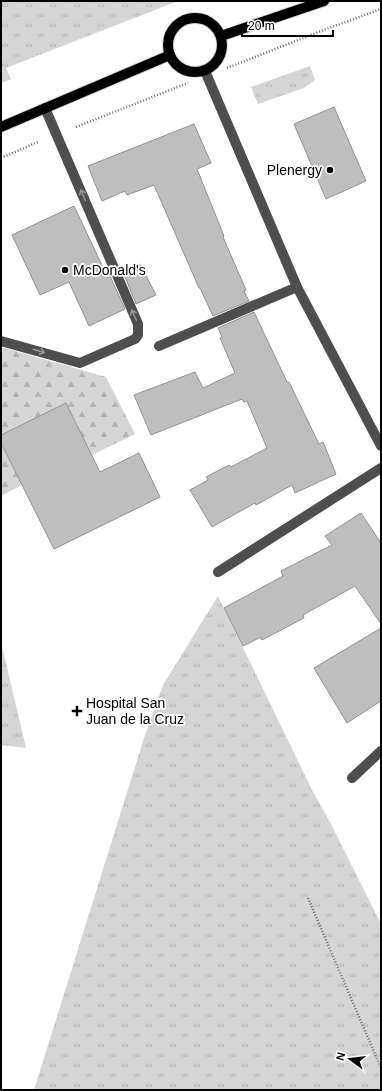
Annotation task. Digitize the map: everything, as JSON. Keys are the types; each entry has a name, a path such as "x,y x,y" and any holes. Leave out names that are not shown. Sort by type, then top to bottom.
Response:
{"main road":[{"path":"221,36 324,1"},
{"path":"200,18 211,23 221,36 221,55 215,64 205,71 192,72 183,69 175,64 170,55 168,43 172,32 177,25 188,19 200,18"},
{"path":"1,127 170,55"}],"street":[{"path":"205,71 297,287 381,446"},
{"path":"1,341 80,363 135,339 138,335 138,324 45,108"},
{"path":"159,346 297,287"},
{"path":"218,572 381,468"},
{"path":"352,778 381,751"}],"path":[{"path":"308,898 381,1068"}],"green space":[{"path":"1,1 178,1 6,68 11,79 1,83"},
{"path":"310,66 315,80 304,88 258,104 251,87"},
{"path":"1,347 106,377 135,434 92,455 66,403 1,435"},
{"path":"1,443 22,485 1,496"},
{"path":"218,596 312,790 330,822 381,924 381,1090 34,1090 144,738 163,685"},
{"path":"1,642 26,748 1,745"}],"building":[{"path":"334,107 366,181 326,199 294,124"},
{"path":"194,124 211,163 197,169 224,236 223,237 246,290 244,291 249,301 213,316 199,288 154,185 127,195 125,191 102,201 88,166"},
{"name":"McDonald's","path":"74,206 108,278 110,276 125,309 89,326 69,282 40,295 12,235"},
{"path":"140,264 156,295 136,304 123,272"},
{"path":"254,312 287,382 289,382 319,444 323,442 336,474 295,493 292,485 256,505 255,503 212,527 190,490 208,480 206,477 229,465 231,467 267,448 247,401 244,402 242,399 151,435 134,395 195,372 203,388 235,373 220,338 222,337 218,328"},
{"path":"66,403 100,472 139,453 160,497 54,549 1,443 1,435"},
{"path":"361,513 381,543 381,624 355,586 303,615 304,618 262,640 261,637 243,646 224,608 283,576 281,571 332,545 325,536"},
{"path":"381,628 381,701 347,723 314,668"}],"place":[{"name":"Plenergy","path":"330,170"},
{"name":"McDonald's","path":"65,270"},
{"name":"Hospital San Juan de la Cruz","path":"77,711"}]}
